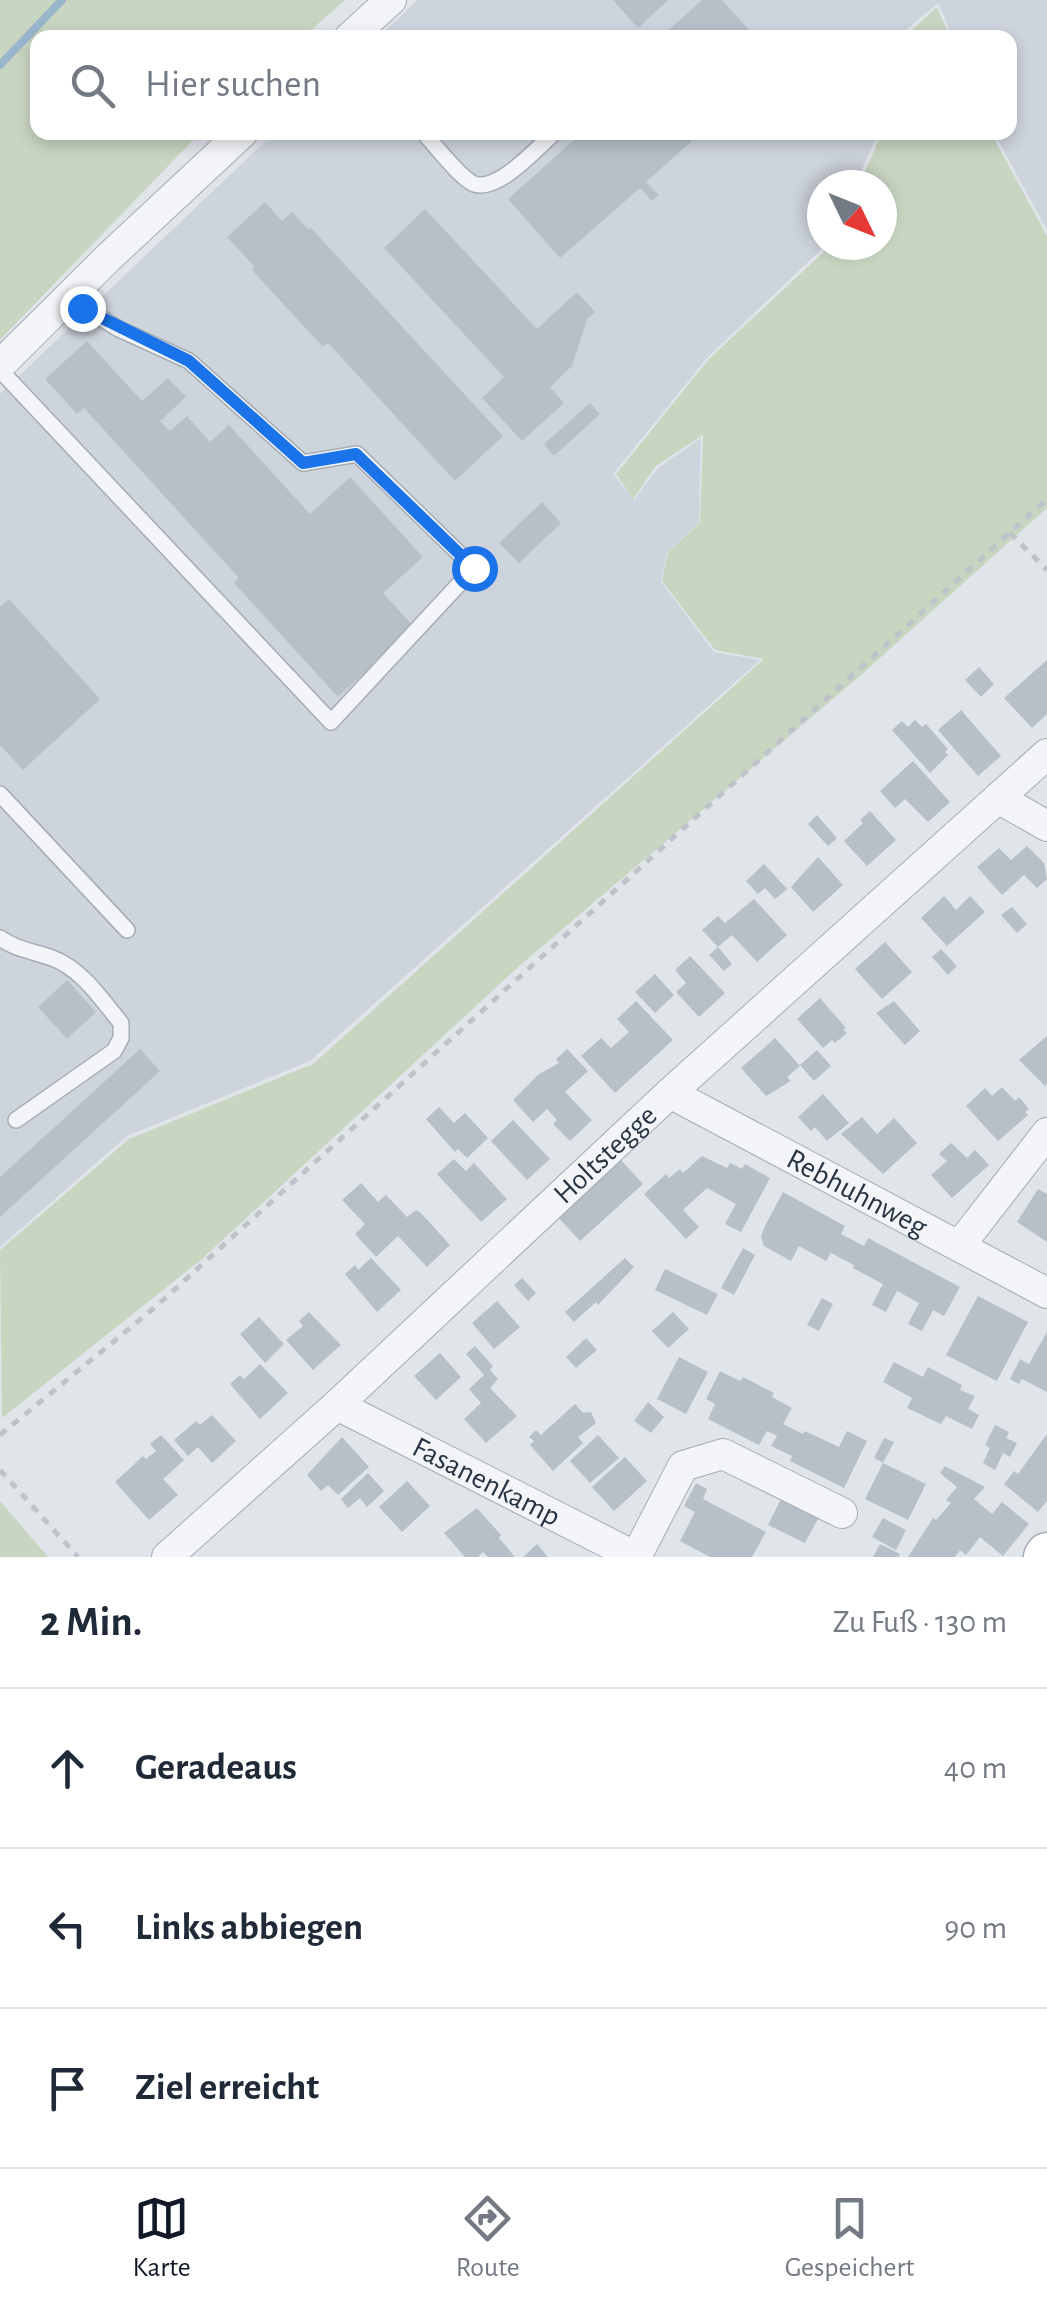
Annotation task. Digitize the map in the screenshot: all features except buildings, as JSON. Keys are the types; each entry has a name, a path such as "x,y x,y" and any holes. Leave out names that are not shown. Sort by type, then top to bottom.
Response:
{"street":[{"path":"358,30 391,0"},
{"path":"0,368 235,140"},
{"name":"Holtstegge","path":"166,1557 336,1405 670,1093 1047,754"},
{"path":"998,798 1047,826"},
{"name":"Rebhuhnweg","path":"670,1093 1047,1293"},
{"path":"960,1245 1047,1133"},
{"name":"Fasanenkamp","path":"336,1405 636,1557 684,1466 722,1454 842,1512"}],"lane":[{"path":"431,140 471,183 485,186 500,180 546,140"},
{"path":"0,368 331,722 474,568 356,454 303,463 189,361 119,328 68,298"},
{"path":"0,794 127,930"},
{"path":"0,938 22,951 50,957 72,968 121,1023 121,1038 114,1051 16,1120"}],"path":[{"path":"0,1435 153,1309 1047,499"},
{"path":"1010,533 1047,570"},
{"path":"0,1470 78,1557"}],"shaded area":[{"path":"418,0 1047,0 1047,230 998,140 1017,140 1017,30 950,30 938,3 906,30 386,30"},
{"path":"267,140 875,140 862,170 807,170 807,260 810,260 707,358 613,474 634,500 658,468 701,438 699,523 667,552 661,582 714,652 760,660 310,1061 127,1136 0,1247 0,394"}],"green space":[{"path":"0,0 345,0 311,30 30,30 30,140 193,140 0,340"},
{"path":"937,7 947,30 912,30"},
{"path":"879,140 995,140 1047,236 1047,508 862,674 517,968 202,1259 2,1418 0,1250 129,1139 313,1064 764,659 715,650 662,581 668,552 700,523 703,435 656,466 633,499 616,474 709,359 815,260 897,260 897,170 866,170"},
{"path":"0,1501 48,1557 0,1557"}],"waterway":[{"path":"33,30 62,0"},
{"path":"0,65 30,34"}],"route":[{"path":"82,308 189,361 303,463 356,454 474,568"}]}
